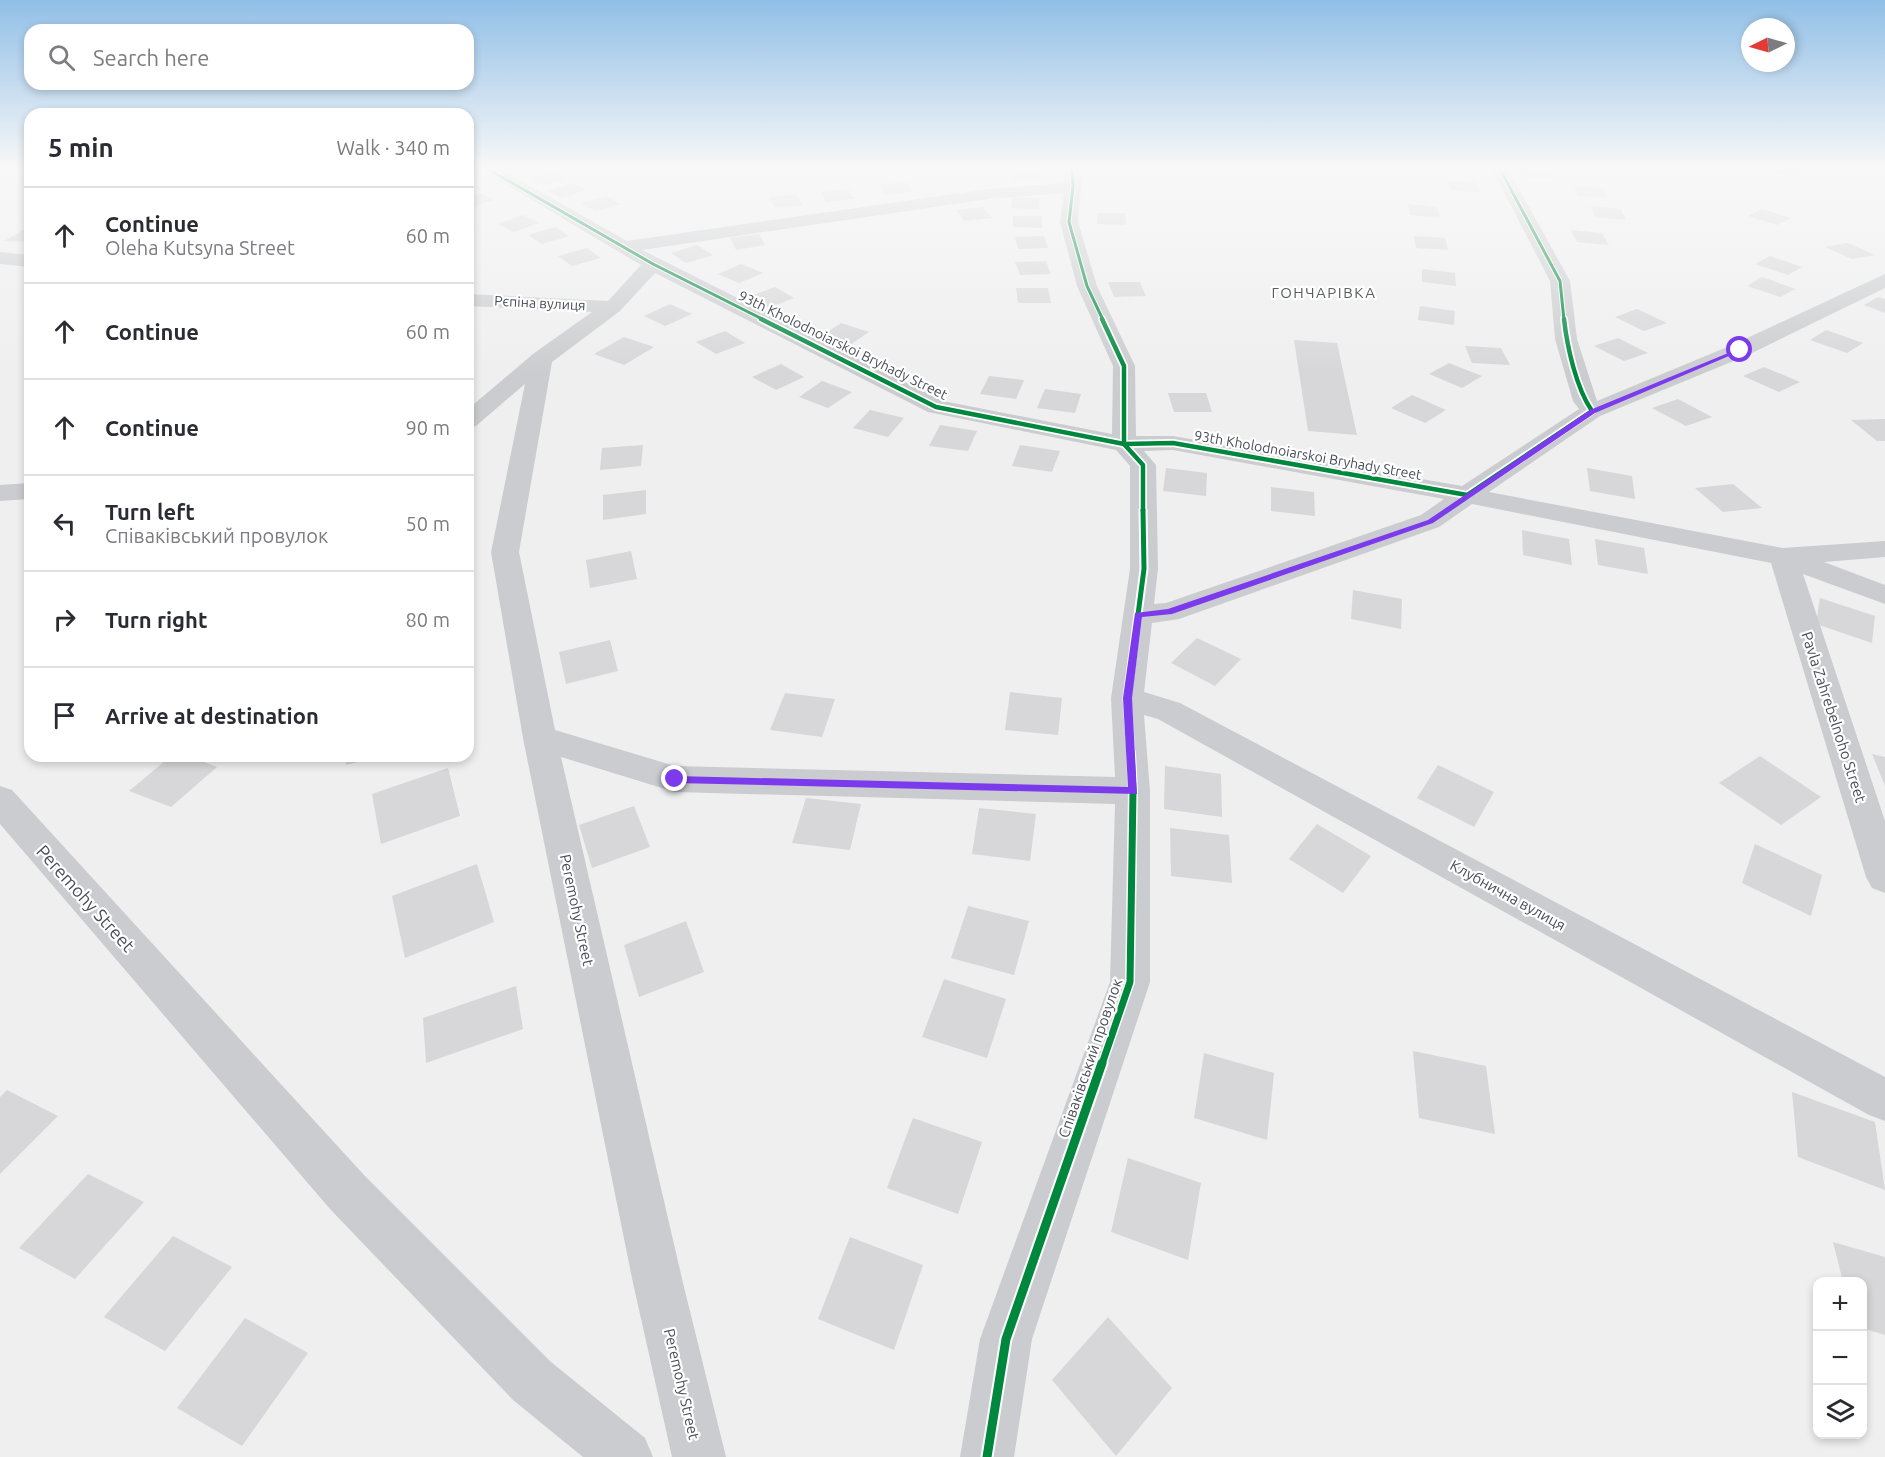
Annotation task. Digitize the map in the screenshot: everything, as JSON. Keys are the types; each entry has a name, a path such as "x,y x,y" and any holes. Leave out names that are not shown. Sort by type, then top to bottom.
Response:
{"street":[{"name":"93th Kholodnoiarskoi Bryhady Street","path":"607,237 936,407 1125,444 1173,443 1467,495 1783,557 1885,595"},
{"path":"474,416 541,359 612,306 639,255 742,237"},
{"path":"1073,237 1087,286 1124,366 1125,444"},
{"path":"1536,237 1560,281 1566,339 1584,401 1592,411"},
{"path":"0,258 24,260"},
{"path":"1138,615 1169,612 1430,521 1592,411 1740,350 1885,280"},
{"name":"Рєпіна вулиця","path":"474,300 612,306"},
{"name":"Peremohy Street","path":"541,359 505,552 540,738 658,1283 699,1457"},
{"name":"Співаківський провулок","path":"987,1457 1006,1339 1130,982 1133,791 1127,698 1144,569 1143,465 1125,444"},
{"path":"0,493 24,491"},
{"path":"1783,557 1885,549"},
{"name":"Pavla Zahrebelnoho Street","path":"1783,557 1885,877"},
{"name":"Клубнична вулиця","path":"1127,698 1169,711 1885,1100"},
{"path":"540,738 675,779 1133,791"},
{"name":"Peremohy Street","path":"0,801 347,1192 532,1381 626,1457"}],"building":[{"path":"11,237 24,237 24,242 4,241"},
{"path":"531,237 566,237 542,244"},
{"path":"761,237 765,245 736,250 730,238"},
{"path":"1015,237 1044,237 1048,248 1018,249"},
{"path":"1414,237 1429,237 1445,238 1448,250 1416,248"},
{"path":"1574,237 1604,237 1609,245 1577,242"},
{"path":"1848,243 1875,255 1852,259 1825,247"},
{"path":"697,245 713,255 686,263 671,253"},
{"path":"587,248 601,258 572,266 558,256"},
{"path":"1770,256 1802,267 1788,275 1755,264"},
{"path":"1046,261 1051,274 1020,275 1015,262"},
{"path":"741,264 763,273 739,283 718,274"},
{"path":"1422,269 1455,273 1456,286 1422,282"},
{"path":"1762,277 1796,289 1780,297 1747,286"},
{"path":"1108,282 1140,282 1146,296 1114,297"},
{"path":"775,287 794,298 768,308 748,297"},
{"path":"1016,288 1048,288 1051,303 1018,303"},
{"path":"1878,297 1885,299 1885,313 1864,305"},
{"path":"670,304 692,314 665,326 644,316"},
{"path":"1420,306 1455,311 1454,325 1418,320"},
{"path":"1637,309 1667,323 1644,331 1615,317"},
{"path":"841,323 869,332 848,346 820,337"},
{"path":"1826,330 1863,343 1847,353 1810,340"},
{"path":"725,331 745,343 716,354 696,342"},
{"path":"624,337 654,347 624,365 594,354"},
{"path":"1618,338 1648,353 1624,361 1594,346"},
{"path":"1294,340 1337,343 1357,435 1308,431"},
{"path":"1465,346 1501,348 1510,365 1472,363"},
{"path":"1449,363 1482,376 1462,388 1429,374"},
{"path":"781,364 804,377 776,390 752,377"},
{"path":"1764,367 1800,382 1779,392 1743,376"},
{"path":"989,376 1024,380 1016,399 980,394"},
{"path":"822,381 852,392 828,408 799,397"},
{"path":"1045,389 1081,394 1075,413 1037,408"},
{"path":"1168,393 1206,393 1212,412 1174,412"},
{"path":"1412,395 1446,410 1425,423 1391,408"},
{"path":"1678,399 1712,417 1686,426 1652,408"},
{"path":"870,410 904,418 888,437 853,428"},
{"path":"1885,419 1885,441 1877,441 1851,420"},
{"path":"940,425 977,431 968,451 929,446"},
{"path":"643,445 641,466 600,470 602,448"},
{"path":"1020,445 1060,451 1052,472 1012,466"},
{"path":"1166,468 1207,473 1206,496 1163,491"},
{"path":"1587,468 1632,476 1635,499 1590,491"},
{"path":"1733,484 1762,508 1723,512 1695,488"},
{"path":"1271,487 1314,492 1315,516 1271,511"},
{"path":"646,490 646,514 603,520 603,495"},
{"path":"1522,530 1569,539 1572,565 1523,555"},
{"path":"1595,539 1644,548 1648,574 1598,565"},
{"path":"631,551 637,579 590,588 586,560"},
{"path":"1353,590 1402,599 1401,629 1351,619"},
{"path":"1820,598 1875,616 1872,643 1816,624"},
{"path":"1197,638 1241,659 1215,686 1171,663"},
{"path":"610,640 618,671 566,684 559,652"},
{"path":"1010,692 1062,698 1058,735 1005,730"},
{"path":"785,693 835,699 822,737 770,730"},
{"path":"1872,754 1885,757 1885,786"},
{"path":"1760,756 1821,797 1781,825 1719,783"},
{"path":"164,762 204,762 217,767 171,807 129,791"},
{"path":"1438,765 1494,792 1474,827 1417,798"},
{"path":"1165,766 1221,774 1222,817 1164,809"},
{"path":"448,768 460,816 381,844 372,794"},
{"path":"806,798 861,804 850,850 792,843"},
{"path":"634,806 650,847 592,868 579,825"},
{"path":"979,808 1036,814 1030,861 972,854"},
{"path":"1317,824 1371,856 1343,893 1289,859"},
{"path":"1170,828 1229,835 1232,883 1171,876"},
{"path":"1755,844 1822,875 1811,916 1742,883"},
{"path":"477,864 494,922 405,958 392,896"},
{"path":"968,906 1029,921 1014,975 951,958"},
{"path":"686,921 704,972 639,997 624,945"},
{"path":"944,979 1006,999 987,1058 922,1037"},
{"path":"516,986 523,1029 426,1063 423,1018"},
{"path":"1413,1051 1486,1066 1495,1134 1419,1118"},
{"path":"1204,1053 1274,1073 1267,1140 1194,1118"},
{"path":"7,1090 58,1116 0,1174 0,1097"},
{"path":"1792,1092 1875,1122 1885,1190 1798,1157"},
{"path":"913,1118 982,1142 958,1214 887,1188"},
{"path":"1128,1158 1201,1183 1188,1260 1111,1232"},
{"path":"88,1174 144,1202 75,1279 19,1248"},
{"path":"173,1236 232,1267 165,1351 104,1317"},
{"path":"850,1237 923,1265 894,1350 818,1319"},
{"path":"1833,1242 1885,1257 1885,1335 1867,1330 1867,1277 1842,1277"},
{"path":"1108,1317 1172,1388 1116,1456 1052,1380"},
{"path":"245,1318 308,1353 242,1446 177,1408"}],"cycle path":[{"path":"606,237 653,264 936,407 1124,444 1173,443 1467,495 1592,411 1585,401 1566,339 1560,281 1536,237"},
{"path":"987,1457 1006,1339 1130,982 1133,791 1127,698 1144,569 1143,465 1124,444 1124,366 1087,286 1073,237"}],"district":[{"name":"ГОНЧАРІВКА","path":"1324,292"}],"route":[{"path":"675,779 1133,791 1127,698 1138,615 1169,612 1430,521 1592,411 1740,350"}]}
